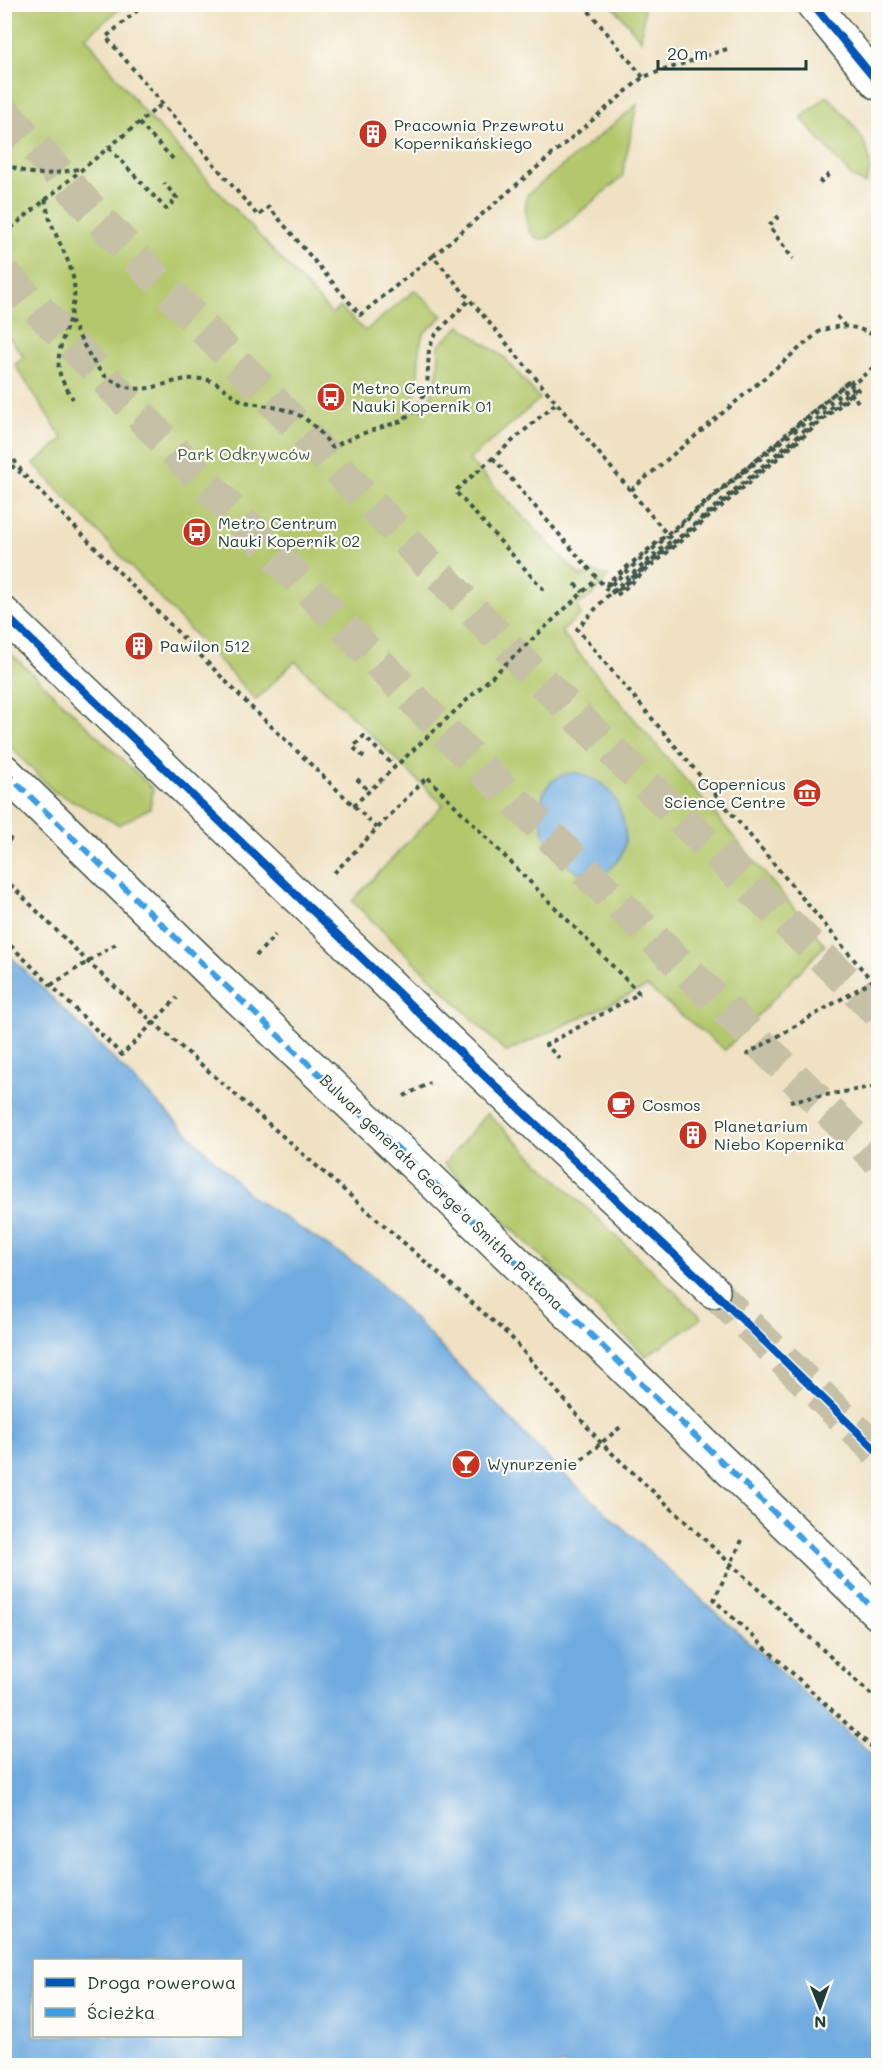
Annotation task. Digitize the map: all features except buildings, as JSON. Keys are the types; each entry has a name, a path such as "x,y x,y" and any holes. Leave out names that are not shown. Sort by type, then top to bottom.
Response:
{"street":[{"path":"813,4 879,83"},
{"path":"4,614 471,1063 714,1291"},
{"name":"Bulwar generała George'a Smitha Pattona","path":"4,771 879,1613"}],"path":[{"path":"144,4 106,37 258,216 269,207 360,315 433,256 643,76 727,49"},
{"path":"584,4 643,76"},
{"path":"4,234 81,168 162,104"},
{"path":"140,123 174,160"},
{"path":"109,148 166,209 177,198 164,183"},
{"path":"4,163 20,171 47,176 81,168"},
{"path":"819,183 831,172"},
{"path":"45,200 51,222 72,273 74,287 70,321 59,355 59,370 73,399"},
{"path":"779,216 769,226 793,259"},
{"path":"433,256 672,540 610,593 578,629 872,981 744,1056"},
{"path":"70,321 99,370 106,377 124,387 144,390 190,379 210,381 251,404 271,406 299,414 315,426 332,447 358,435 401,421 413,412 427,390 429,348 436,334 469,300"},
{"path":"837,316 845,325"},
{"path":"631,490 820,331 845,325 857,327 879,337"},
{"path":"858,402 854,397 850,392 619,589 613,583 684,523 701,507 710,500 719,492 736,477 815,410 824,402 833,395 850,380 854,385 858,390 849,397 615,596 607,585 616,578 670,533 679,525 687,518 696,510 714,495 795,428 848,382 854,391 845,398 808,429 618,592 613,587 608,582 672,531 681,523 690,516 699,508 708,501 717,494 772,450 844,391 854,384 879,363"},
{"path":"544,590 455,491 556,403"},
{"path":"4,445 24,475"},
{"path":"493,458 610,593"},
{"path":"4,460 24,475 247,703 377,828"},
{"path":"353,806 597,579"},
{"path":"575,584 583,592"},
{"path":"364,757 353,747 364,736 395,767"},
{"path":"336,870 427,777 641,995 546,1045 560,1059"},
{"path":"357,779 369,791"},
{"path":"4,878 88,962 154,1023 511,1337 601,1443 879,1701"},
{"path":"51,985 125,938"},
{"path":"4,939 122,1055 182,993"},
{"path":"363,1116 471,1063"},
{"path":"790,1101 879,1086"},
{"path":"582,1459 625,1423"},
{"path":"746,1531 714,1600 879,1753"}],"green space":[{"name":"Park Odkrywców","path":"5,5 124,5 86,37 140,107 332,314 340,307 365,331 415,290 443,316 423,334 419,349 418,386 413,400 422,411 431,396 436,380 439,345 460,326 505,358 540,399 469,460 581,577 592,571 609,576 594,594 577,606 581,614 561,632 825,945 725,1050 647,987 506,1052 352,901 443,805 295,661 256,700 34,464 63,439 15,365 24,357 5,332"},
{"path":"612,5 643,5 641,40"},
{"path":"827,96 861,136 870,160 865,184 852,177 801,118"},
{"path":"637,105 622,177 550,237 542,239 535,237 531,233 526,218 527,195"},
{"path":"4,647 153,789 150,808 119,825 53,791 5,741"},
{"path":"487,1113 702,1318 646,1356 444,1164"}],"water":[{"path":"579,773 607,788 615,800 624,825 625,841 622,854 606,873 601,875 584,874 568,866 556,854 546,838 541,821 541,804 546,789 560,776"},
{"path":"4,950 252,1197 371,1274 558,1469 878,1760 878,2065 5,2065"}],"tunnel":[{"path":"4,112 104,224 523,663 878,1012"},
{"path":"4,274 449,736 878,1160"},
{"path":"713,1291 878,1452"}],"marked path":[{"path":"4,771 878,1613"}],"cycle path":[{"path":"813,4 878,83"},
{"path":"4,614 471,1063 713,1291 878,1452"}],"place":[{"name":"Pracownia Przewrotu Kopernikańskiego","path":"373,134"},
{"name":"Metro Centrum Nauki Kopernik 01","path":"331,397"},
{"name":"Metro Centrum Nauki Kopernik 02","path":"197,532"},
{"name":"Pawilon 512","path":"139,646"},
{"name":"Copernicus Science Centre","path":"807,793"},
{"name":"Cosmos","path":"621,1105"},
{"name":"Planetarium Niebo Kopernika","path":"693,1135"},
{"name":"Wynurzenie","path":"466,1464"}]}
